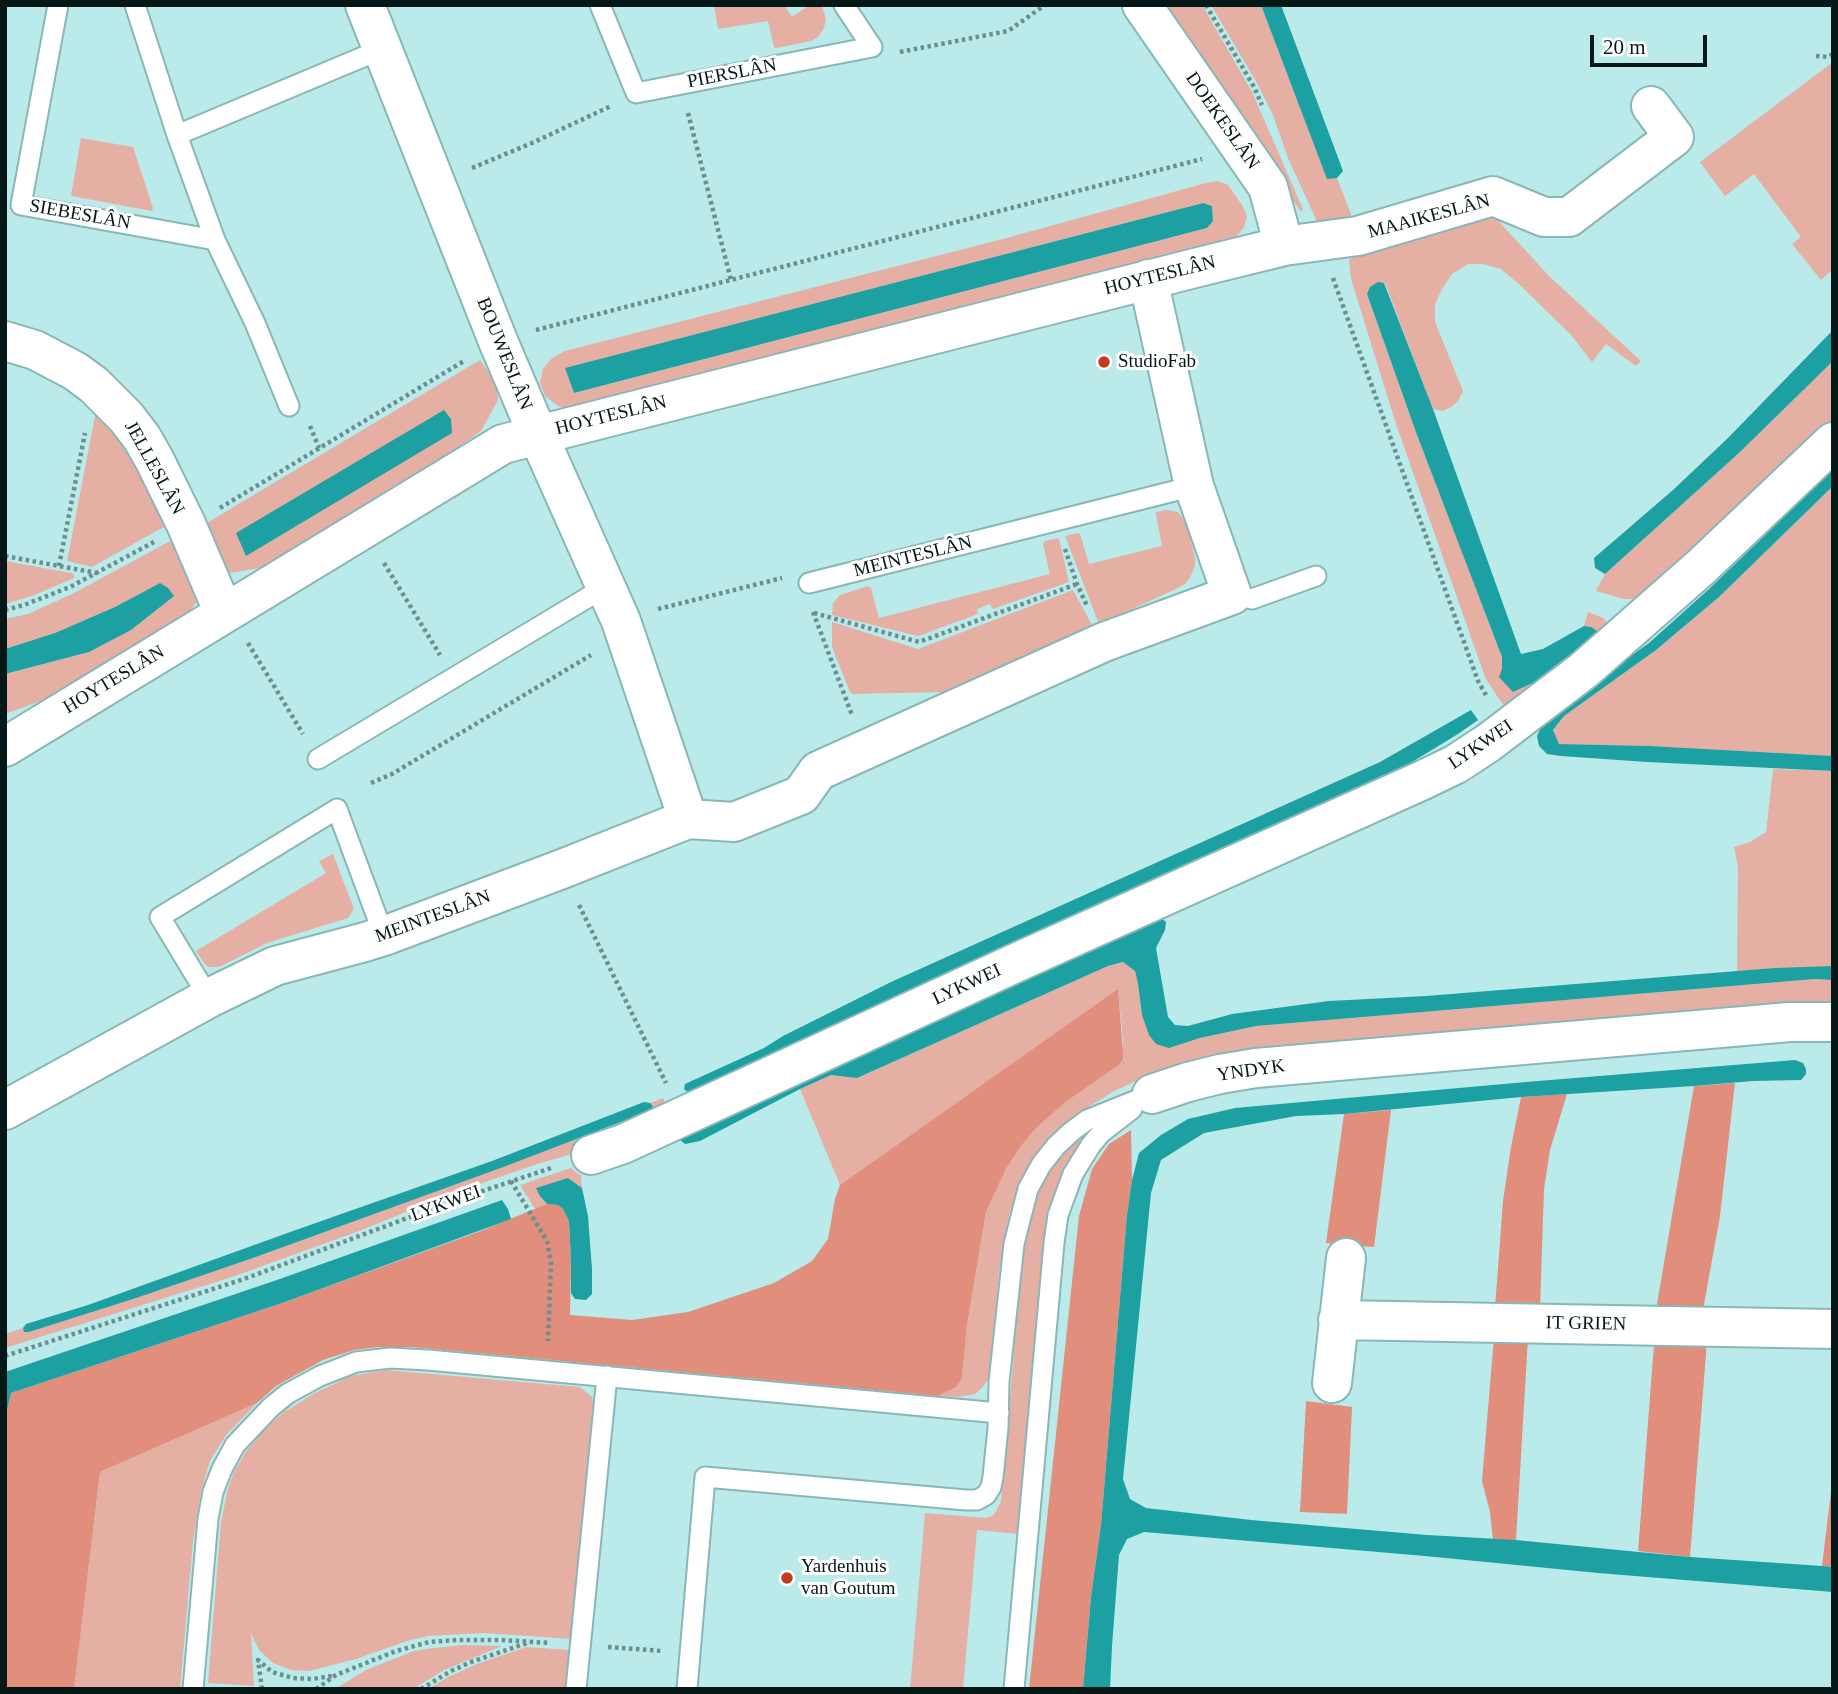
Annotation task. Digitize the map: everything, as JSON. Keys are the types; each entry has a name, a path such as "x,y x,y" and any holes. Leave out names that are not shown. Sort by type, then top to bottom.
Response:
{"street":[{"name":"BOUWESLÂN","path":"365,5 498,341 607,586 688,819"},
{"name":"DOEKESLÂN","path":"1142,5 1268,187 1302,244"},
{"name":"MAAIKESLÂN","path":"1302,244 1358,236 1493,196 1544,217 1569,217 1674,137 1651,106"},
{"name":"HOYTESLÂN","path":"5,747 503,444 1148,279 1302,244"},
{"path":"1148,279 1194,486 1232,595"},
{"name":"JELLESLÂN","path":"5,341 54,359 94,385 127,416 142,438 186,524 224,613"},
{"name":"LYKWEI","path":"591,1156 623,1144 1496,746 1647,616 1833,442"},
{"name":"MEINTESLÂN","path":"5,1110 209,998 275,966 384,936 688,819 734,822 801,795 818,771 1104,642 1232,595"},
{"name":"YNDYK","path":"1152,1094 1199,1079 1256,1068 1790,1022 1833,1022"},
{"path":"1332,1383 1346,1258"},
{"name":"IT GRIEN","path":"1338,1320 1833,1329"}],"lane":[{"name":"SIEBESLÂN","path":"58,5 21,205 215,240"},
{"path":"135,5 177,135 215,240 255,323 289,405"},
{"path":"600,5 636,93"},
{"path":"844,5 872,47"},
{"name":"PIERSLÂN","path":"636,93 872,47"},
{"path":"177,135 382,49"},
{"name":"MEINTESLÂN","path":"806,584 1194,486"},
{"path":"1232,595 1252,599 1316,576"},
{"path":"318,759 607,586"},
{"path":"209,998 160,917 337,809 384,936"},
{"path":"1014,1689 1058,1215 1073,1174 1091,1145 1101,1133 1152,1094"},
{"name":"YNDYK","path":"690,1653 705,1477 966,1500 978,1500 986,1495 993,1477 999,1382 1014,1244 1028,1189 1041,1165 1071,1132 1087,1120 1152,1094"},
{"path":"193,1689 208,1519 213,1492 222,1469 235,1445 287,1394 320,1376 356,1362 390,1358 999,1413"},
{"path":"576,1689 607,1376"},
{"path":"687,1689 690,1653"}],"path":[{"path":"872,47 896,53 1008,31 1045,5"},
{"path":"1816,56 1828,57 1833,54"},
{"path":"681,85 730,280"},
{"path":"436,183 533,143 636,93"},
{"path":"5,610 70,587 186,524 197,522 498,341 1210,157 1236,140"},
{"path":"1302,244 1478,681 1496,746"},
{"path":"59,566 94,385"},
{"path":"1056,521 1077,584 1104,642"},
{"path":"5,556 97,573"},
{"path":"380,556 454,678"},
{"path":"371,783 392,774 608,644 624,629 658,609 798,574 806,584 813,613 865,750"},
{"path":"813,613 919,642 1077,584"},
{"path":"224,613 248,643 318,759"},
{"path":"562,869 682,1116"},
{"name":"LYKWEI","path":"5,1356 244,1279 511,1181 591,1156"},
{"path":"511,1181 547,1241 551,1263 547,1371"},
{"path":"262,1689 258,1660 272,1672 293,1678 312,1679 336,1675 396,1651 429,1642 532,1642 690,1653"},
{"path":"421,1689 471,1662 532,1642"},
{"path":"316,1689 336,1675"}],"shaded area":[{"path":"714,5 784,5 792,17 810,5 822,5 826,19 818,37 776,48 768,21 718,29"},
{"path":"1160,5 1202,5 1252,92 1303,209 1301,212"},
{"path":"1211,5 1261,5 1327,178 1337,178 1354,222 1320,228 1288,158 1273,115"},
{"path":"1833,62 1833,269 1821,280 1792,244 1801,237 1754,174 1725,196 1700,162"},
{"path":"81,138 133,147 152,211 71,196"},
{"path":"1218,181 1228,185 1242,205 1247,216 1244,227 1234,239 580,408 558,406 545,396 540,383 543,369 552,358 565,351 1003,239","holes":["1203,203 1212,206 1213,220 1207,228 574,393 566,368"]},
{"path":"1493,215 1549,276 1641,361 1636,366 1606,344 1592,362 1572,336 1501,269 1483,264 1468,264 1452,274 1435,304 1435,322 1463,391 1451,407 1443,411 1433,409 1385,283 1367,294 1417,435 1502,657 1502,669 1591,627 1584,626 1588,612 1603,618 1611,627 1513,714 1499,699 1485,677 1396,424 1351,279 1349,259"},
{"path":"480,360 497,385 498,400 481,431 449,454 265,567 230,573 214,542 200,527"},
{"path":"1833,361 1833,431 1645,599 1624,599 1596,591 1605,574 1740,452"},
{"path":"98,401 171,523 92,567 67,561"},
{"path":"1833,486 1833,756 1559,744 1553,730 1564,716 1656,650 1719,597"},
{"path":"1156,512 1178,512 1187,524 1195,557 1190,578 1178,588 1099,624 1065,536 1080,534 1089,564 1162,546"},
{"path":"1059,538 1069,582 993,609 990,604 977,609 978,614 918,636 832,615 833,603 840,595 868,586 871,588 879,618 1050,574 1043,544 1045,541"},
{"path":"174,539 200,597 190,611 65,692 5,714 5,674 89,652 160,583 115,607 55,633 5,649 5,619 28,614 74,593"},
{"path":"5,561 71,573 74,578 5,604"},
{"path":"1073,590 1093,627 947,692 852,694 832,647 832,622 918,649"},
{"path":"1773,769 1833,771 1833,966 1737,972 1738,867 1734,847 1750,842 1766,832"},
{"path":"333,854 354,909 348,918 267,943 219,967 208,967 204,963 196,951 326,873 319,861"},
{"path":"1124,962 1135,971 1142,1015 1169,1048 1256,1026 1815,979 1833,980 1833,1005 1782,1006 1259,1049 1140,1079 1114,1091 1068,1120 1048,1140 1031,1166 1010,1211 999,1271 990,1377 975,1394 959,1397 938,1396 955,1387 962,1378 967,1325 986,1212 1006,1169 1037,1127 1067,1101 1119,1065 1123,1059 1118,990 840,1185 800,1089 831,1075 857,1078 1108,966"},
{"path":"1118,989 1123,1059 1119,1065 1067,1101 1037,1127 1006,1169 986,1212 967,1325 962,1378 956,1387 938,1396 412,1347 354,1350 323,1360 276,1386 257,1403 100,1472 74,1689 5,1689 5,1419 11,1393 285,1302 547,1204 558,1205 569,1221 570,1315 632,1320 688,1312 774,1283 812,1261 828,1239 840,1185"},
{"path":"1735,1083 1720,1216 1703,1310 1656,1310 1694,1086"},
{"path":"1567,1094 1550,1150 1544,1189 1540,1308 1495,1308 1503,1201 1521,1097"},
{"path":"663,1098 670,1114 576,1153 445,1196 359,1231 232,1277 5,1348 5,1334 23,1328 29,1332 253,1258 607,1128 653,1106 650,1103"},
{"path":"1391,1110 1374,1247 1326,1243 1344,1114"},
{"path":"1131,1130 1132,1180 1101,1525 1083,1689 1029,1689 1079,1216 1092,1169 1109,1144"},
{"path":"1079,1139 1082,1142 1063,1172 1049,1215 1019,1534 977,1530 963,1689 910,1689 925,1513 986,1518 992,1516 1001,1501 1019,1295 1031,1214 1049,1172"},
{"path":"571,1168 581,1176 582,1188 568,1178 540,1196 547,1204 535,1209 520,1185"},
{"path":"1494,1337 1528,1338 1516,1540 1493,1540 1490,1512 1482,1481"},
{"path":"1707,1341 1690,1557 1638,1551 1654,1345"},
{"path":"386,1370 580,1387 592,1397 594,1407 571,1639 484,1633 428,1636 309,1671 291,1670 273,1663 259,1650 251,1633 254,1686 208,1683 221,1522 233,1474 245,1453 263,1431 284,1412 351,1376"},
{"path":"1306,1401 1352,1407 1347,1514 1300,1512"},
{"path":"257,1403 226,1435 210,1461 201,1492 193,1541 180,1689 74,1689 100,1472"},
{"path":"1833,1475 1833,1567 1822,1566"},
{"path":"462,1645 502,1646 444,1670 413,1689 335,1689 366,1670 414,1651"},
{"path":"526,1647 570,1650 567,1689 428,1689 477,1664"}],"water":[{"path":"1261,5 1281,5 1343,171 1337,178 1327,179"},
{"path":"1203,203 1212,206 1213,221 1207,228 574,393 565,368"},
{"path":"1378,282 1384,283 1433,409 1521,654 1543,649 1584,626 1597,631 1598,637 1593,642 1541,679 1513,692 1499,677 1502,657 1417,435 1367,294 1370,287"},
{"path":"1833,330 1833,361 1740,452 1605,574 1595,568 1594,558 1728,438"},
{"path":"444,410 451,419 452,433 246,556 236,533"},
{"path":"1833,470 1833,486 1719,597 1656,650 1564,716 1553,730 1559,744 1833,756 1833,771 1561,756 1547,754 1539,746 1537,736 1543,723 1580,692 1649,643"},
{"path":"160,583 174,596 131,630 89,652 5,674 5,649 55,633 115,607"},
{"path":"1471,710 1478,720 1381,781 1084,912 689,1093 684,1089 685,1084 764,1048 891,982 1380,762"},
{"path":"1157,915 1166,922 1156,948 1168,1017 1175,1025 1188,1026 1232,1014 1329,1001 1426,996 1775,968 1833,966 1833,980 1815,979 1256,1026 1169,1048 1156,1044 1149,1035 1142,1015 1135,971 1123,962 1108,966 857,1078 831,1075 700,1141 685,1144 680,1140 679,1136"},
{"path":"1795,1060 1803,1063 1806,1069 1801,1080 1521,1097 1296,1116 1204,1133 1161,1160 1151,1193 1123,1479 1130,1499 1146,1508 1251,1520 1833,1567 1833,1592 1144,1532 1127,1539 1119,1555 1110,1689 1083,1689 1101,1525 1127,1215 1139,1153 1161,1135 1188,1119 1235,1108"},
{"path":"644,1102 653,1106 652,1110 506,1166 253,1258 24,1332 26,1324 88,1305 492,1161"},
{"path":"568,1178 582,1188 588,1216 592,1294 586,1300 575,1299 571,1293 569,1221 563,1209 558,1205 547,1204 536,1188"},
{"path":"502,1200 511,1219 285,1302 11,1393 5,1419 5,1372"}],"place":[{"name":"StudioFab","path":"1104,362"},
{"name":"Yardenhuis van Goutum","path":"787,1578"}]}
